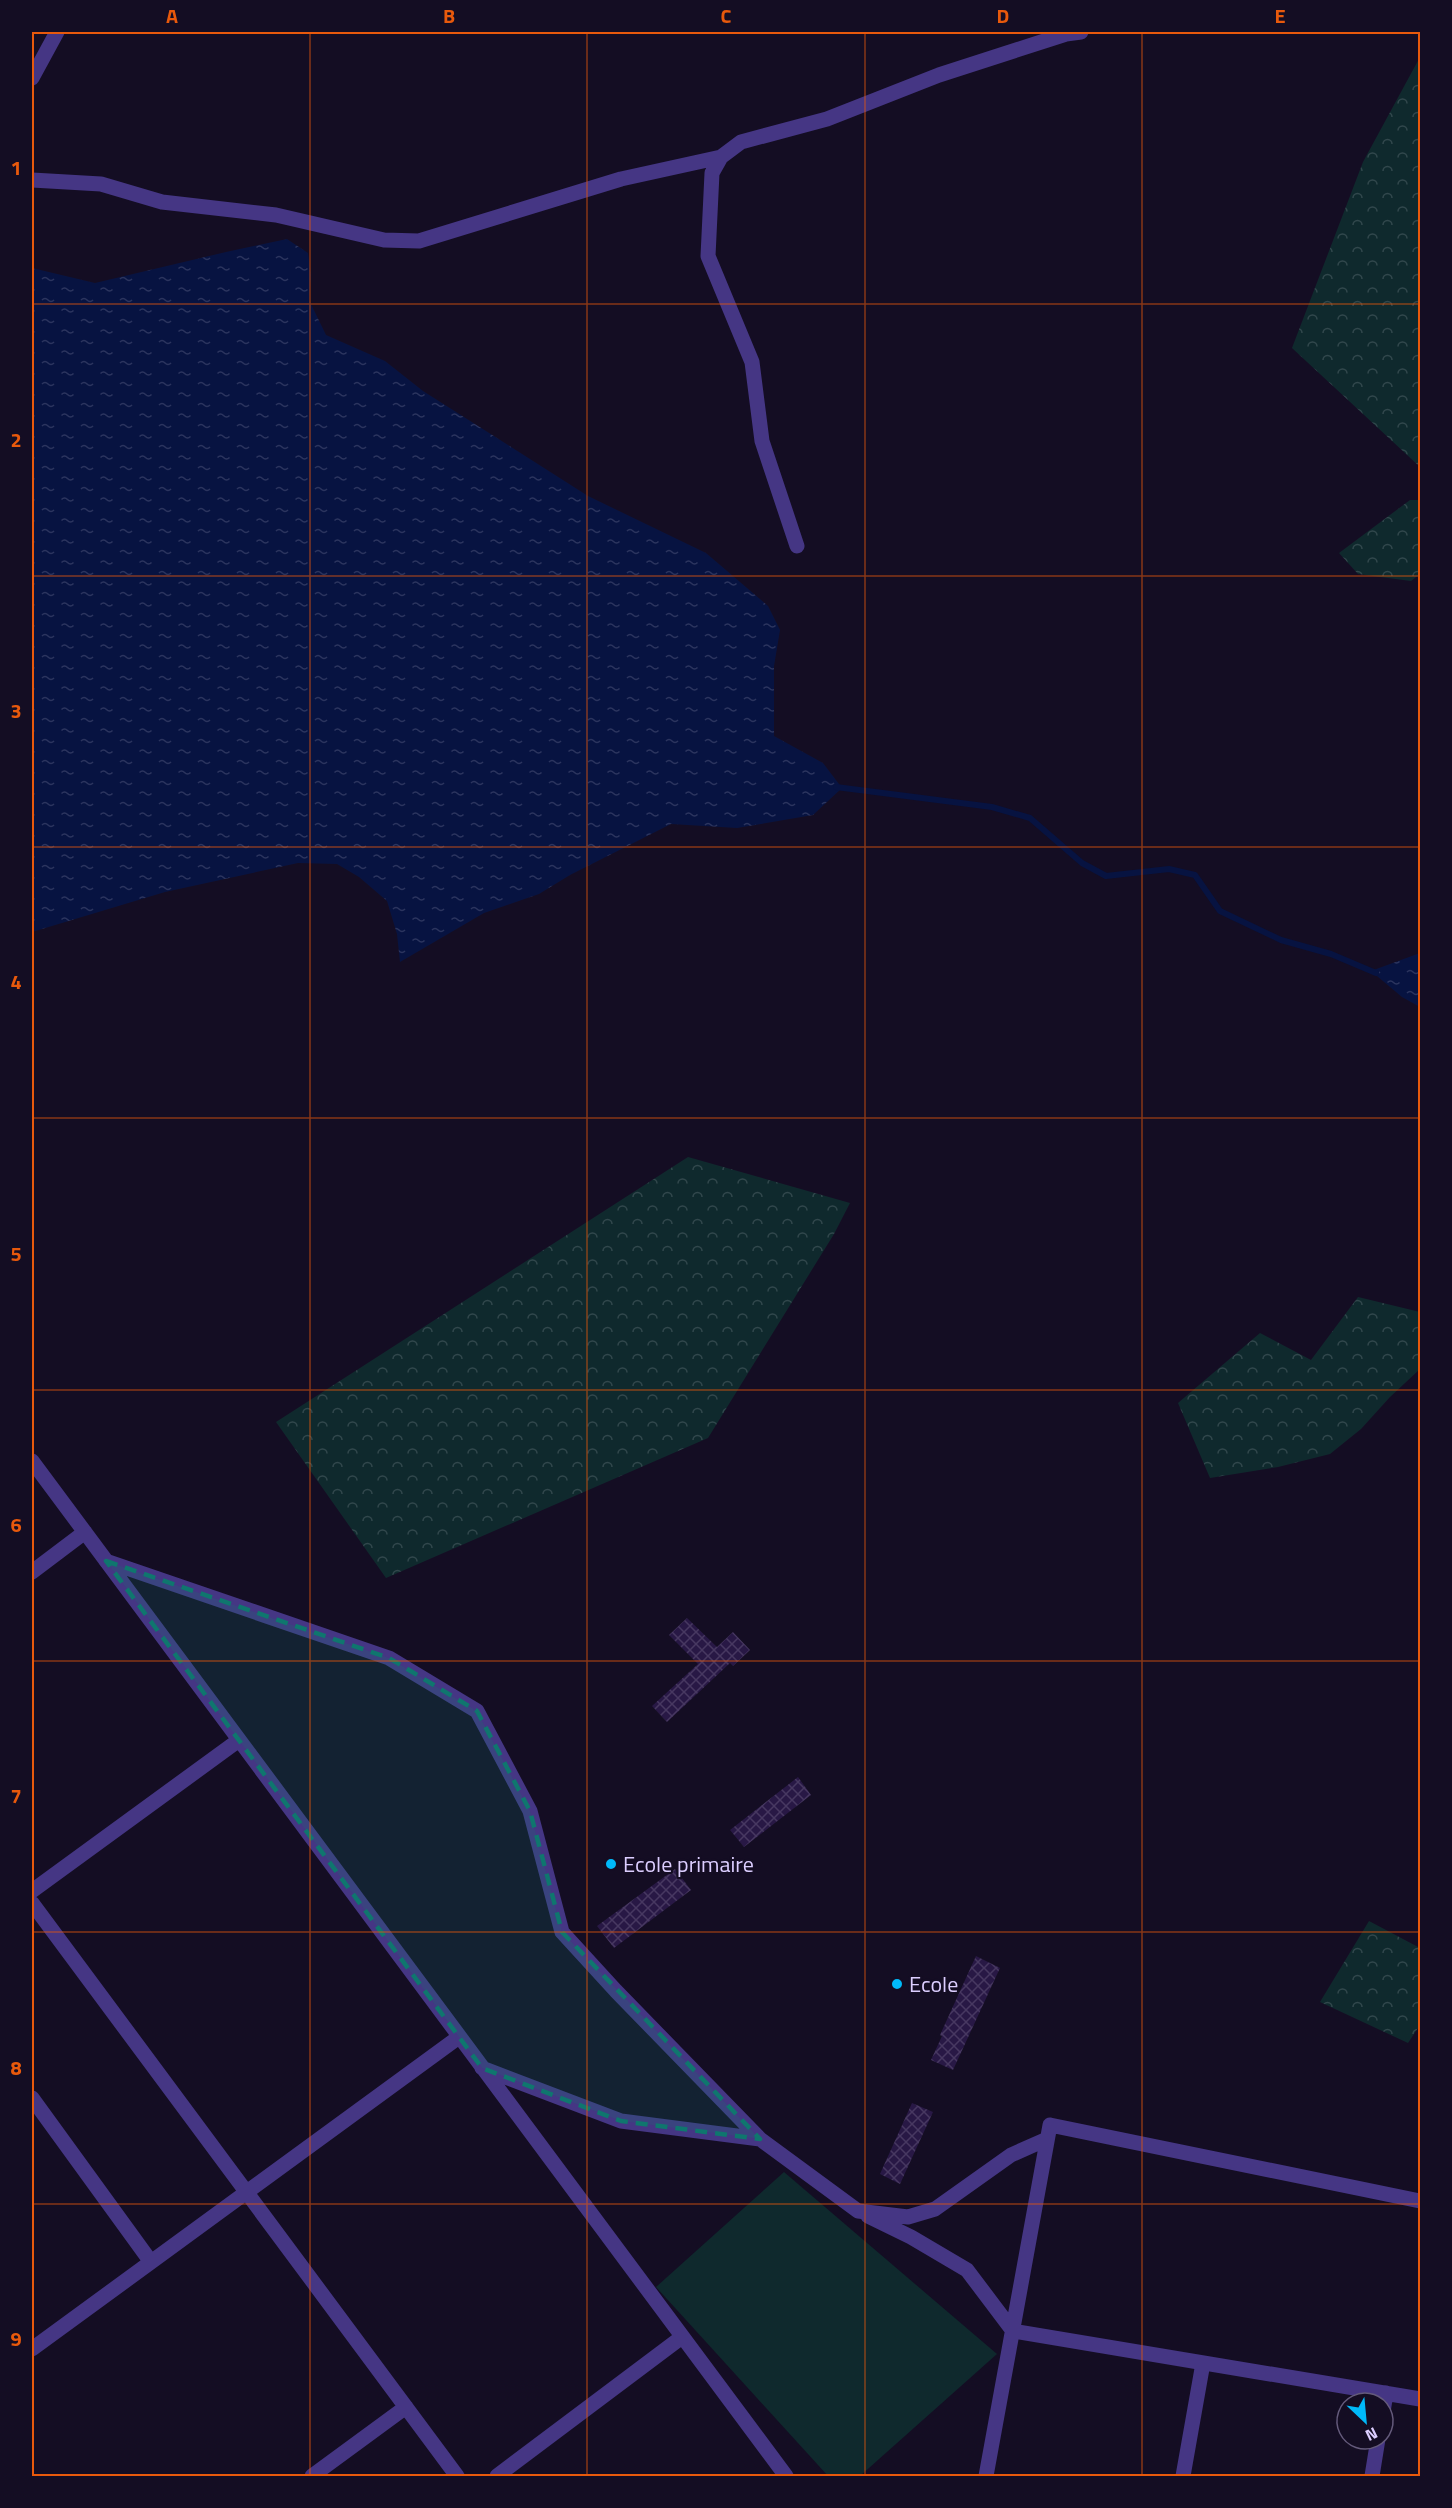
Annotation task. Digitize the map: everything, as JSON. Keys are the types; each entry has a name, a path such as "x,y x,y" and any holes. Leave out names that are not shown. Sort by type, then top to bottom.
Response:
{"street":[{"path":"32,78 57,32"},
{"path":"797,546 762,441 752,362 708,256 712,173 721,157 741,142 827,119 939,75 1066,34 1081,32"},
{"path":"32,180 101,184 162,202 276,215 384,240 419,241 621,179 721,157"},
{"path":"32,1461 786,2476"},
{"path":"32,1572 85,1532"},
{"path":"106,1561 389,1658 477,1711 530,1810 562,1932 760,2139 858,2211 911,2237 967,2270 1012,2331 1374,2391"},
{"path":"32,1891 239,1740"},
{"path":"32,1903 457,2476"},
{"path":"32,2349 459,2037"},
{"path":"483,2068 621,2121 760,2139"},
{"path":"32,2097 151,2262"},
{"path":"986,2476 1050,2125 1420,2201"},
{"path":"858,2211 908,2217 935,2209 1011,2155 1047,2139"},
{"path":"497,2476 682,2337"},
{"path":"1183,2476 1203,2363"},
{"path":"1395,2395 1420,2399"},
{"path":"312,2476 406,2407"},
{"path":"1372,2476 1376,2451"}],"highlighted area":[{"path":"106,1561 389,1658 477,1711 530,1811 562,1932 760,2139 621,2121 482,2068"}],"green space":[{"path":"1420,57 1420,467 1292,348 1363,162"},
{"path":"1410,500 1420,500 1420,574 1411,581 1358,574 1339,553"},
{"path":"688,1157 850,1203 834,1234 708,1438 386,1578 276,1422"},
{"path":"1358,1297 1420,1312 1420,1369 1361,1429 1330,1454 1278,1467 1210,1478 1178,1403 1260,1333 1311,1360"},
{"path":"1369,1921 1420,1948 1420,2025 1408,2043 1320,2002"},
{"path":"784,2172 997,2354 860,2476 828,2476 656,2287"}],"water":[{"path":"287,239 308,253 311,275 309,300 326,335 385,361 423,391 588,496 706,553 768,606 780,630 774,666 774,736 823,763 842,788 813,815 737,828 671,824 570,875 539,894 484,913 400,962 397,934 387,901 359,877 337,864 298,863 165,892 32,932 32,268 95,283"},
{"path":"1420,953 1420,1007 1402,997 1371,971"}],"building":[{"path":"687,1618 717,1647 733,1632 750,1650 733,1666 730,1663 667,1722 652,1706 698,1664 669,1635"},
{"path":"798,1777 811,1795 744,1847 730,1830"},
{"path":"675,1869 691,1890 614,1948 597,1926"},
{"path":"976,1956 1000,1968 953,2070 931,2060"},
{"path":"912,2103 933,2112 900,2184 880,2174"}],"waterway":[{"path":"836,787 992,807 1030,818 1082,863 1106,876 1169,869 1195,875 1220,911 1281,940 1331,954 1376,973"}],"place":[{"name":"Ecole primaire","path":"611,1864"},
{"name":"Ecole","path":"897,1984"}]}
